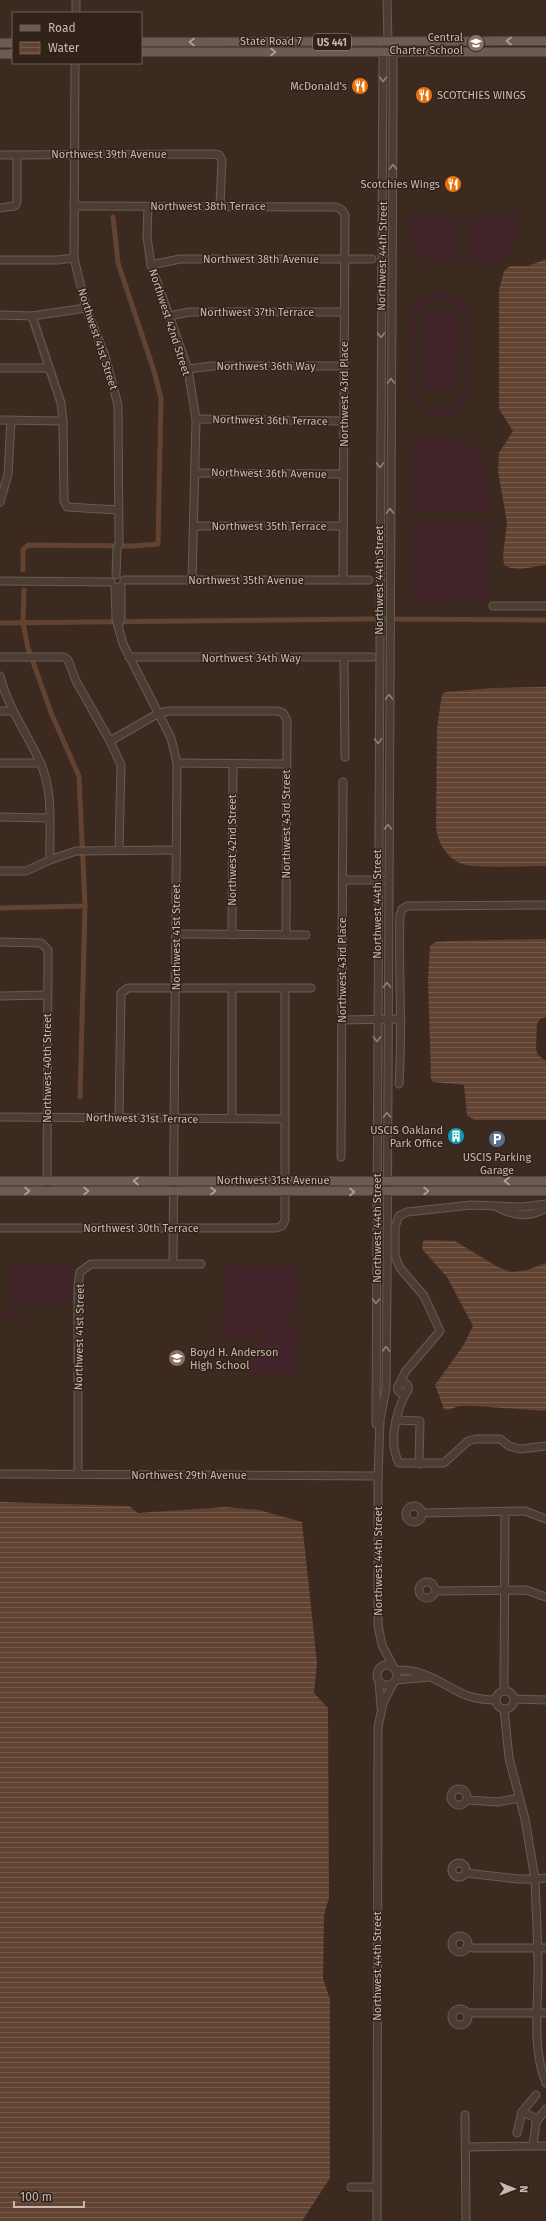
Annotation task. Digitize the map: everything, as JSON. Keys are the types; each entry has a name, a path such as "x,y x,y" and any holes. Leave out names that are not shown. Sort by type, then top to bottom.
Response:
{"main road":[{"name":"State Road 7","path":"142,42 546,41"},
{"path":"201,52 221,48 231,42"},
{"path":"234,52 246,46 275,42"},
{"path":"0,43 12,43"},
{"name":"State Road 7","path":"142,52 546,52"},
{"path":"0,54 12,54"},
{"name":"Northwest 31st Avenue","path":"0,1181 546,1181"},
{"name":"Northwest 31st Avenue","path":"0,1191 546,1191"}],"street":[{"path":"76,0 76,12"},
{"path":"387,0 388,42"},
{"name":"Northwest 44th Street","path":"379,1669 382,1646 378,1625 378,1476 375,1388 378,1182 376,1097 378,880 375,659 379,632 383,52 388,42"},
{"name":"Northwest 44th Street","path":"378,1476 380,1420 399,1390 387,1192 393,52 388,42"},
{"name":"Northwest 41st Street","path":"75,64 74,258 86,308 105,356 118,405 119,624 123,644 171,738 177,764 174,1118 175,1181 173,1263"},
{"name":"Northwest 39th Avenue","path":"0,155 219,155 222,160 220,205"},
{"path":"0,208 15,206 17,202 17,155"},
{"name":"Northwest 38th Terrace","path":"74,206 148,207 220,205 336,207 342,210"},
{"name":"Northwest 42nd Street","path":"148,207 146,237 151,265 188,369 196,419 192,581"},
{"name":"Northwest 43rd Place","path":"342,210 345,215 343,580"},
{"path":"0,260 57,260 74,258"},
{"name":"Northwest 38th Avenue","path":"151,265 180,259 372,259"},
{"path":"0,315 32,316 86,308"},
{"name":"Northwest 37th Terrace","path":"170,316 189,312 344,312"},
{"path":"32,316 61,403 63,421 64,501 67,507 118,510"},
{"name":"Northwest 36th Way","path":"188,369 212,366 344,366"},
{"path":"0,368 49,368"},
{"name":"Northwest 36th Terrace","path":"196,419 344,421"},
{"path":"0,420 63,421"},
{"path":"0,502 8,474 11,420"},
{"name":"Northwest 36th Avenue","path":"195,473 344,474"},
{"path":"0,474 8,474"},
{"name":"Northwest 35th Terrace","path":"194,526 343,526"},
{"name":"Northwest 35th Avenue","path":"0,581 369,580"},
{"path":"493,606 546,606"},
{"path":"0,657 64,657 68,660 76,681 110,740 121,765 119,849"},
{"name":"Northwest 34th Way","path":"129,657 344,658 389,660"},
{"path":"344,658 345,757"},
{"path":"0,676 12,711 40,763 49,799 50,860"},
{"path":"0,711 12,711"},
{"name":"Northwest 43rd Street","path":"159,713 171,711 278,711 283,714 287,720 286,934"},
{"path":"110,740 159,713"},
{"path":"0,763 40,763"},
{"path":"177,764 286,764"},
{"name":"Northwest 42nd Street","path":"232,935 233,765"},
{"name":"Northwest 43rd Place","path":"341,1157 343,782"},
{"path":"0,817 49,818"},
{"path":"0,871 26,871 50,860 76,851 119,849 176,850"},
{"path":"342,880 388,880"},
{"name":"Northwest 44th Street","path":"399,1084 401,1019 399,962 400,915 402,908 407,906 546,905"},
{"path":"176,934 306,935"},
{"name":"Northwest 40th Street","path":"0,942 41,943 45,945 48,950 47,1191"},
{"path":"119,1118 120,993 123,990 128,988 311,988"},
{"path":"232,988 232,1119"},
{"path":"285,988 285,1182"},
{"path":"0,996 47,995"},
{"path":"342,1020 401,1019"},
{"path":"376,1097 387,1096"},
{"name":"Northwest 31st Terrace","path":"0,1117 284,1119"},
{"name":"Northwest 30th Terrace","path":"0,1228 276,1228 282,1226 284,1220 285,1191"},
{"path":"546,1204 532,1207 471,1205 407,1212 399,1216 395,1227 395,1256 400,1268 424,1296 440,1331 405,1372 399,1390 400,1407 396,1420 395,1456 399,1463 444,1463 468,1441 476,1439 500,1439 509,1446 520,1449 546,1446"},
{"path":"495,1206 508,1213 524,1216 538,1213 546,1208"},
{"name":"Northwest 41st Street","path":"78,1474 78,1293 80,1272 92,1264 201,1264"},
{"path":"375,1388 399,1390"},
{"path":"396,1420 420,1421 419,1464"},
{"name":"Northwest 29th Avenue","path":"0,1474 378,1476"},
{"path":"422,1513 469,1511 525,1512 546,1519"},
{"path":"504,1691 505,1512"},
{"path":"435,1591 526,1590 546,1597"},
{"name":"Northwest 44th Street","path":"382,1646 395,1669"},
{"path":"412,1675 386,1685 379,1681 377,1677 379,1669 385,1665 412,1675 428,1677 474,1698 496,1700"},
{"path":"395,1669 395,1681"},
{"name":"Northwest 44th Street","path":"377,2221 378,1735 381,1711 379,1681"},
{"name":"Northwest 44th Street","path":"381,1711 395,1681"},
{"path":"504,1691 512,1694 514,1699 512,1705 504,1709 499,1707 496,1700 499,1693 504,1691"},
{"path":"514,1699 546,1700"},
{"path":"504,1709 509,1758 532,1857 535,1879 538,1948 539,2057 546,2083"},
{"path":"467,1800 498,1802 519,1798"},
{"path":"466,1873 518,1879 546,1878"},
{"path":"467,1946 473,1948 546,1948"},
{"path":"467,2013 546,2012"},
{"path":"517,2133 522,2112 536,2095"},
{"path":"533,2146 538,2119 546,2109"},
{"path":"522,2112 538,2119"},
{"path":"465,2115 466,2221"},
{"path":"466,2147 546,2146"},
{"path":"350,2187 377,2187"}],"shaded area":[{"path":"408,216 452,217 456,221 457,262 431,261 418,253 410,235"},
{"path":"518,216 515,238 512,245 503,257 497,261 489,263 471,263 470,221 476,217"},
{"path":"437,293 451,295 459,299 470,313 472,326 471,381 466,402 460,409 451,414 439,415 425,411 415,403 410,390 409,367 410,325 412,310 414,306 424,297","holes":["439,300 454,304 466,317 466,393 460,400 450,407 435,409 420,401 413,391 415,316 423,306"]},
{"path":"423,312 458,313 457,390 423,390"},
{"path":"413,436 453,438 474,449 481,458 488,478 490,512 418,512 413,508"},
{"path":"418,522 489,522 489,601 414,602 412,528"},
{"path":"12,1264 71,1265 71,1304 12,1303"},
{"path":"228,1266 298,1267 298,1284 294,1308 285,1321 278,1327 298,1325 297,1371 294,1374 249,1373 250,1360 254,1349 270,1331 248,1338 223,1341 225,1269"},
{"path":"3,1308 22,1308 22,1319 3,1319"}],"water":[{"path":"546,259 546,565 514,569 504,565 503,556 507,523 498,471 499,453 513,431 499,409 499,290 504,271 510,266 528,266"},
{"path":"546,687 546,866 502,867 469,866 462,864 452,858 444,850 439,840 436,828 437,728 442,694 446,692 493,688"},
{"path":"546,939 546,1017 540,1019 537,1024 536,1049 538,1055 546,1061 546,1120 474,1120 467,1115 464,1085 433,1082 431,1079 428,979 430,946 436,942 446,941"},
{"path":"423,1241 455,1241 498,1267 511,1272 527,1270 546,1263 546,1411 474,1406 459,1406 448,1410 444,1409 435,1385 463,1346 473,1326 447,1277 422,1249"},
{"path":"0,1502 129,1506 138,1513 226,1507 259,1510 302,1522 317,1663 314,1693 328,1708 329,1898 324,1915 323,1979 330,1999 330,2178 302,2221 0,2221"}],"waterway":[{"path":"23,570 23,550 28,545 132,546 158,544 161,398 154,371 118,263 113,217"},
{"path":"0,908 85,906 79,776 52,715 28,648 23,623 24,590"},
{"path":"0,623 371,619 546,620"},
{"path":"80,1097 85,906"}],"place":[{"name":"Central Charter School","path":"476,43"},
{"name":"McDonald's","path":"360,86"},
{"name":"SCOTCHIES WINGS","path":"424,95"},
{"name":"Scotchies Wings","path":"453,184"},
{"name":"USCIS Oakland Park Office","path":"456,1136"},
{"name":"USCIS Parking Garage","path":"497,1139"},
{"name":"Boyd H. Anderson High School","path":"177,1358"}]}
